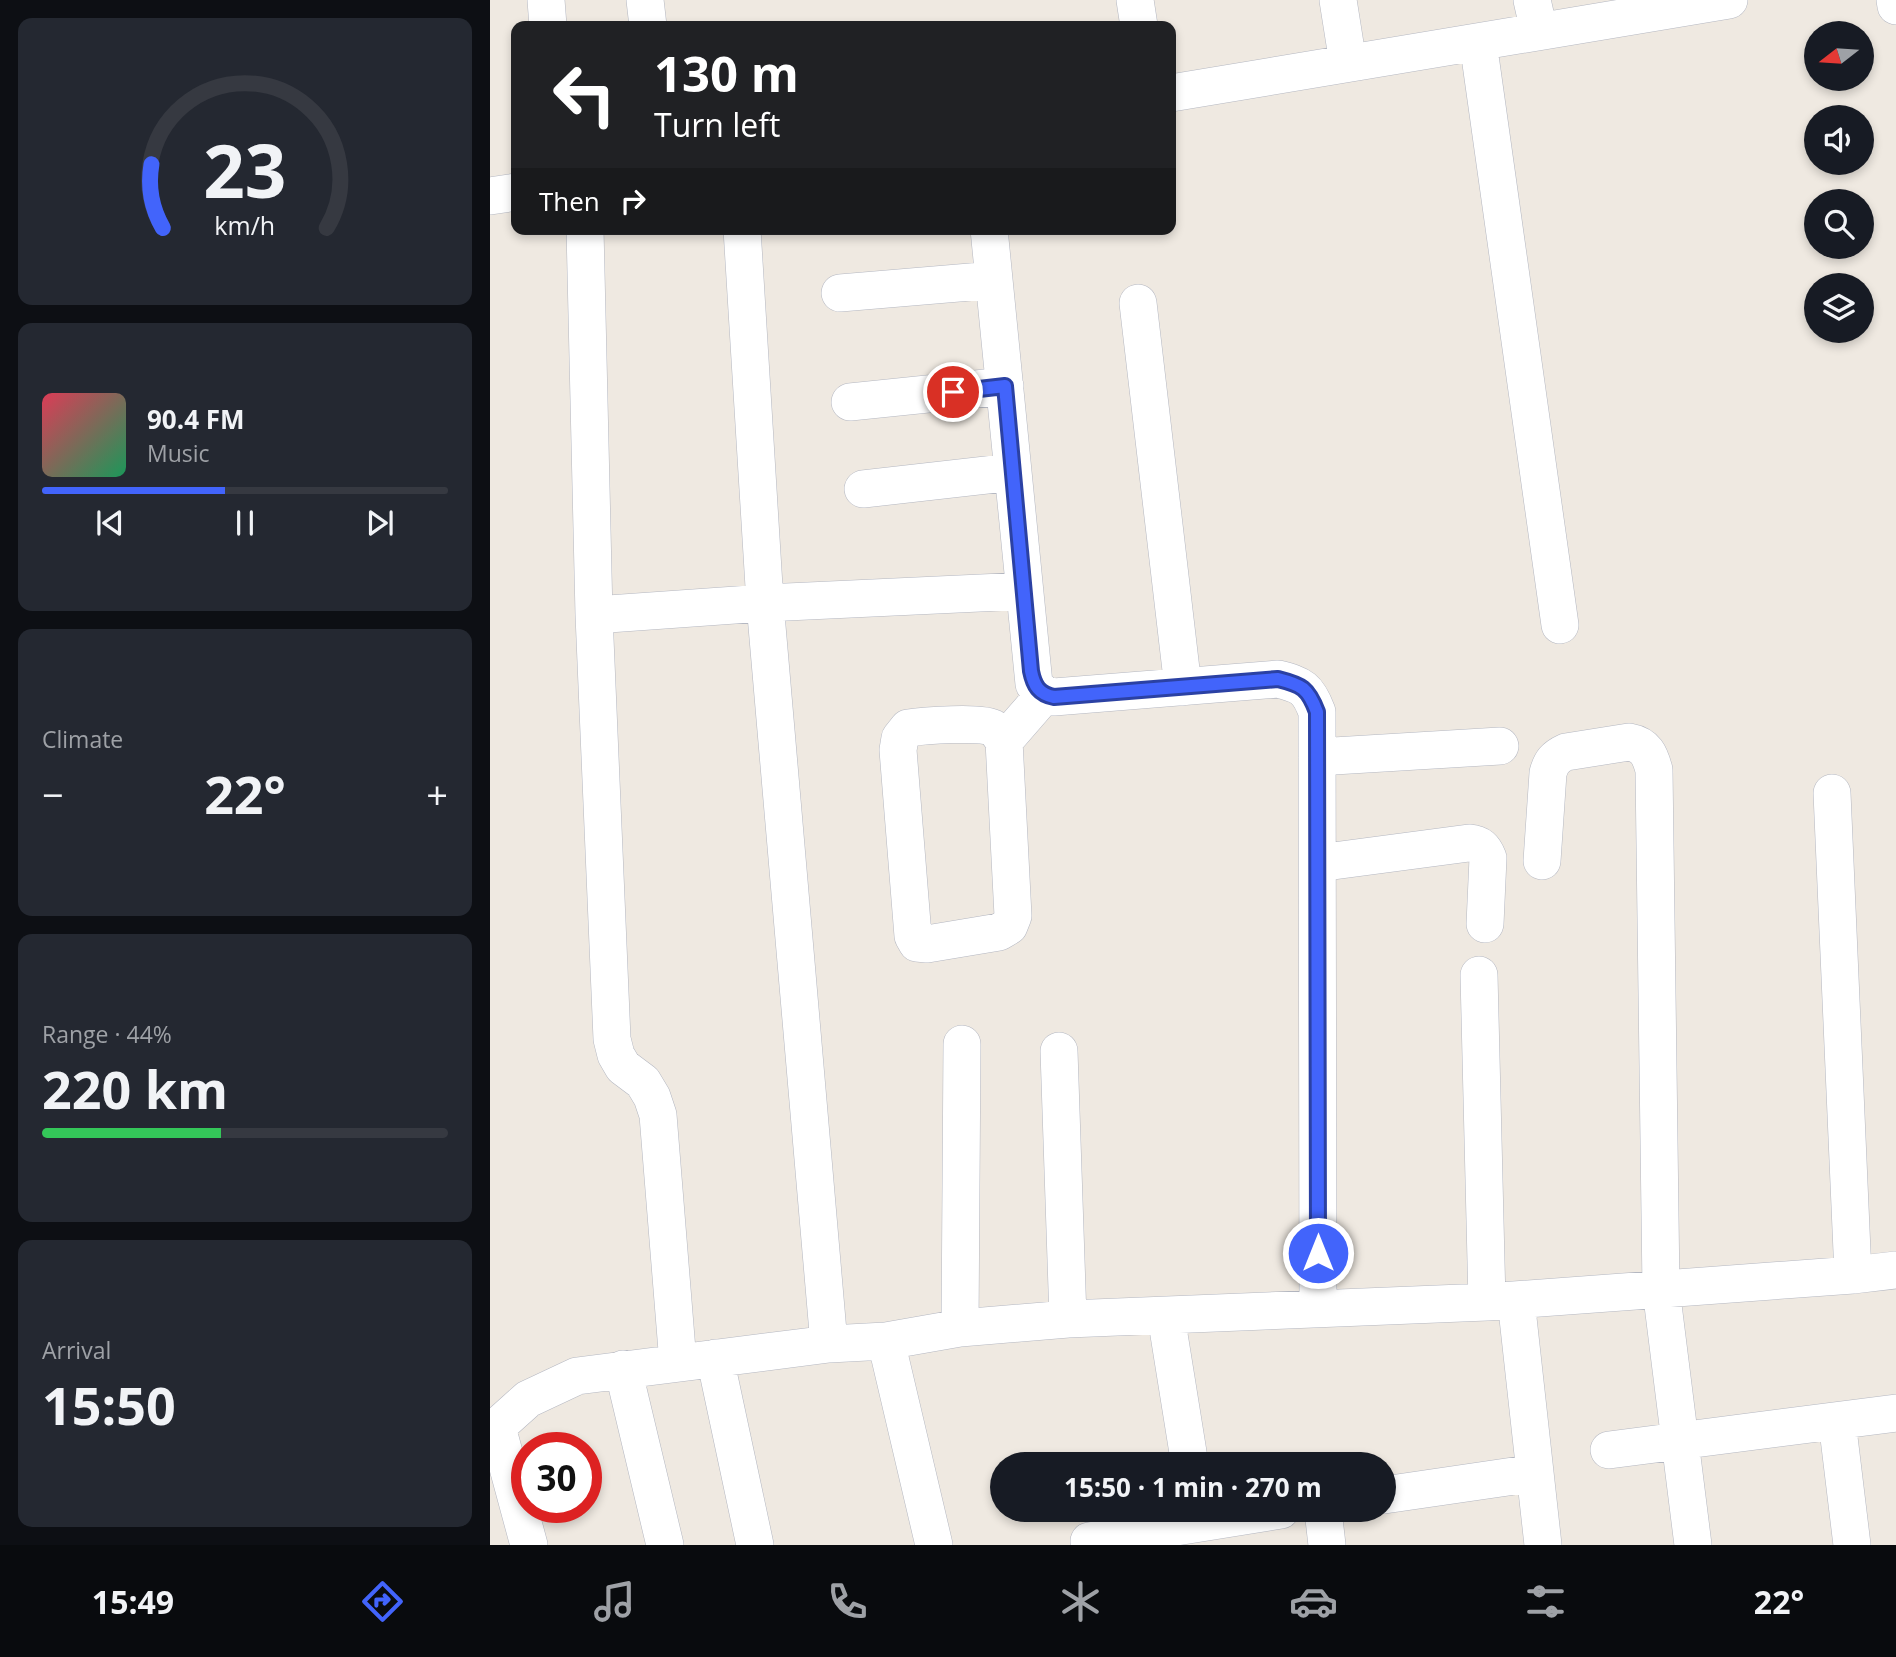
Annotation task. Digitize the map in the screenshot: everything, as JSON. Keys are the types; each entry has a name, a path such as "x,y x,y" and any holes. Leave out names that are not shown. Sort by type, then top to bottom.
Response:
{"street":[{"path":"545,0 547,21"},
{"path":"645,0 647,21"},
{"path":"1135,0 1138,21"},
{"path":"1338,0 1348,64"},
{"path":"1176,92 1478,42 1536,16 1729,0"},
{"path":"1895,0 1896,6"},
{"path":"1478,42 1560,625"},
{"path":"490,196 511,193"},
{"path":"585,235 594,615 611,1038 623,1067 643,1082 658,1115 678,1363"},
{"path":"742,235 765,603 829,1344"},
{"path":"990,235 1034,684 1044,695 1054,697 1278,679 1297,684 1310,694 1317,712 1318,1308"},
{"path":"840,293 994,280"},
{"path":"1138,303 1183,687"},
{"path":"850,402 1005,386"},
{"path":"863,489 1013,472"},
{"path":"594,615 765,603 1024,591"},
{"path":"1004,741 993,728 981,725 919,726 908,728 900,738 898,750 913,936 918,943 927,944 999,932 1009,926 1013,916 1004,741 1044,695"},
{"path":"1542,861 1548,774 1550,764 1557,756 1566,752 1629,742 1639,744 1646,750 1654,770 1661,1289 1693,1545"},
{"path":"1317,757 1500,746"},
{"path":"1832,793 1853,1275"},
{"path":"1318,863 1477,844 1485,850 1488,858 1485,924"},
{"path":"1479,975 1501,1301 1535,1472 1543,1545"},
{"path":"960,1328 962,1044"},
{"path":"1059,1051 1068,1319"},
{"path":"529,1545 493,1430 528,1399 578,1376 829,1344 886,1341 960,1328 1068,1319 1501,1301 1896,1270"},
{"path":"1166,1316 1188,1452"},
{"path":"886,1341 934,1545"},
{"path":"715,1358 755,1545"},
{"path":"623,1369 665,1545"},
{"path":"1609,1450 1896,1413"},
{"path":"1838,1421 1852,1545"},
{"path":"1396,1493 1535,1472"},
{"path":"1089,1541 1220,1522"},
{"path":"1325,1522 1328,1545"}],"route":[{"path":"953,392 1005,386 1031,671 1034,684 1044,695 1054,697 1278,679 1297,684 1310,694 1317,712 1318,1253"}]}
